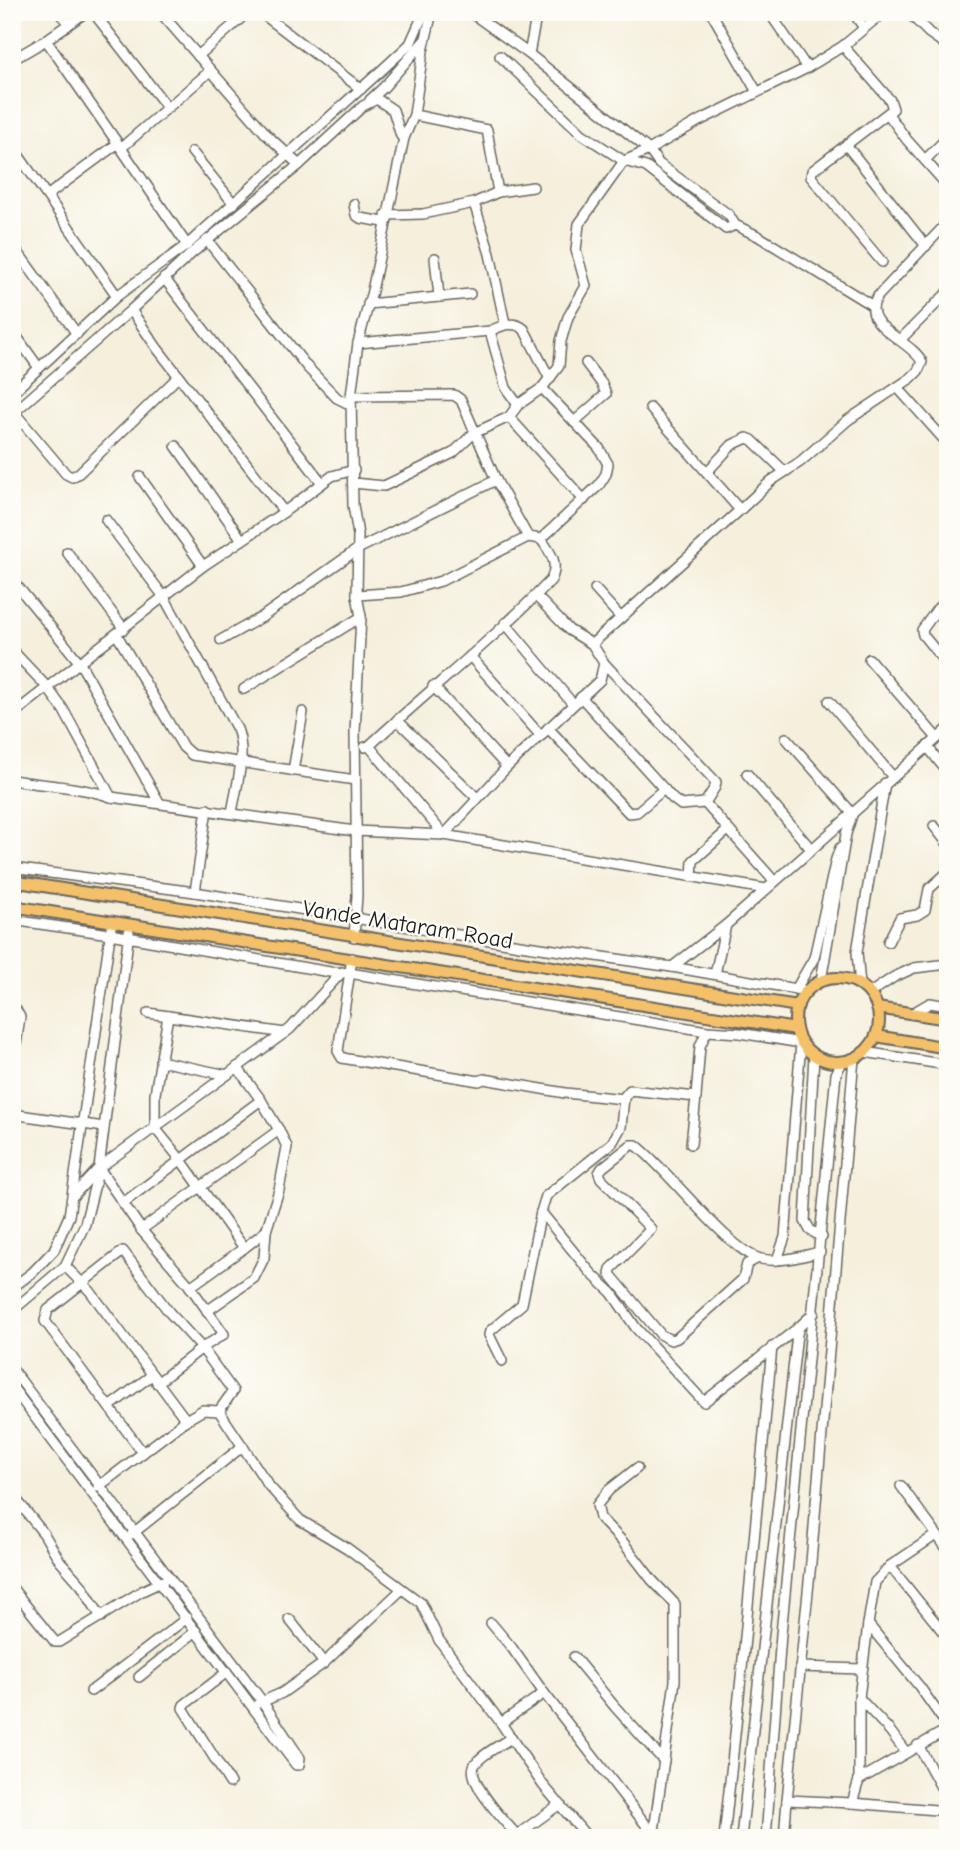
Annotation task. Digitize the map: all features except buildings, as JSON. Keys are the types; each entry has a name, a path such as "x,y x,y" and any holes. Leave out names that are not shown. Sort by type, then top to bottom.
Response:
{"main road":[{"name":"Vande Mataram Road","path":"12,881 797,1006"},
{"name":"Vande Mataram Road","path":"12,906 796,1029"},
{"path":"839,978 856,982 877,1008 879,1022 876,1036 864,1052 854,1058 842,1062 822,1060 801,1043 796,1029 797,1006 802,990 821,981 839,978"},
{"path":"877,1008 948,1020"},
{"path":"876,1036 948,1048"}],"street":[{"path":"58,12 69,24"},
{"path":"14,56 46,40 86,12"},
{"path":"93,12 167,107"},
{"path":"160,12 267,135 299,165"},
{"path":"198,56 248,12"},
{"path":"260,12 361,89"},
{"path":"470,12 529,54 649,150 659,164 729,215 734,225 758,236 873,306"},
{"path":"529,54 537,12"},
{"path":"711,12 757,92"},
{"path":"769,12 807,68"},
{"path":"853,12 864,28"},
{"path":"353,483 384,486 453,453 474,433 509,417 517,405 542,388 550,379 559,366 561,341 568,317 586,286 576,250 579,224 624,161 807,68 843,46 884,12"},
{"path":"908,12 948,46"},
{"path":"12,393 117,296 187,245 290,155 410,44 426,15"},
{"path":"354,937 357,919 355,732 361,617 357,595 358,549 351,401 358,343 385,219 404,138 414,114 426,39 426,15"},
{"path":"179,376 72,477 66,474 13,413 207,240 299,165 384,87 426,39"},
{"path":"46,40 187,245"},
{"path":"843,46 893,105 893,109 812,171 811,177 882,261"},
{"path":"500,56 582,134 624,161 646,167 726,229 734,225"},
{"path":"48,195 119,146 211,71"},
{"path":"363,106 377,99 393,110 404,138"},
{"path":"414,114 487,130 498,192"},
{"path":"888,114 907,140 947,183 948,196"},
{"path":"925,160 948,136"},
{"path":"12,146 117,296"},
{"path":"847,146 926,246"},
{"path":"192,152 234,204"},
{"path":"354,204 356,215 360,218 385,219 474,204 498,192 533,187"},
{"path":"474,204 490,254 505,324"},
{"path":"592,644 784,471 800,462 848,420 898,388 918,371 922,362 918,354 880,326 874,317 873,306 878,296 948,222"},
{"path":"207,240 307,367 337,398 351,401 454,395 461,400 496,481 528,537"},
{"path":"12,244 76,334"},
{"path":"435,258 439,297"},
{"path":"164,278 322,483"},
{"path":"900,340 948,292"},
{"path":"368,304 470,294"},
{"path":"131,310 284,512"},
{"path":"358,343 490,331 505,324 520,326 550,379"},
{"path":"12,330 39,368"},
{"path":"490,331 506,387 517,405"},
{"path":"574,422 606,394 586,363"},
{"path":"541,539 599,485 606,474 608,464 599,448 542,388"},
{"path":"898,388 948,444"},
{"path":"650,408 740,510"},
{"path":"509,417 584,500"},
{"path":"707,472 732,445 747,438 784,471"},
{"path":"176,446 242,540"},
{"path":"12,715 203,566 322,483 342,471 354,470"},
{"path":"140,477 203,566"},
{"path":"220,640 262,617 358,549 496,481"},
{"path":"106,520 164,597 237,729 241,762 232,813"},
{"path":"356,749 369,746 536,596 551,580 556,566 541,539 528,537 441,581 401,592 357,595"},
{"path":"67,552 120,632 183,747 192,755 355,780"},
{"path":"19,588 80,663 159,802"},
{"path":"595,589 621,618"},
{"path":"536,596 569,630 592,644 604,663 716,782 705,803"},
{"path":"948,602 938,608 922,630 923,635 948,666"},
{"path":"244,689 361,617"},
{"path":"505,623 573,704"},
{"path":"12,650 47,687 63,709 111,797"},
{"path":"470,656 629,813 637,812 664,789"},
{"path":"869,659 937,738"},
{"path":"444,835 507,768 600,680 604,663"},
{"path":"433,686 507,768"},
{"path":"582,697 681,805 705,803"},
{"path":"829,701 889,780 857,952 865,990 914,968 948,964"},
{"path":"293,771 303,712"},
{"path":"397,720 477,798"},
{"path":"672,967 726,925 948,729"},
{"path":"786,738 852,813"},
{"path":"369,746 444,835"},
{"path":"927,746 948,773"},
{"path":"747,774 811,849"},
{"path":"12,780 42,786 86,789 111,797 355,831 444,835 766,889"},
{"path":"705,803 774,881"},
{"path":"195,892 207,809"},
{"path":"821,981 852,813"},
{"path":"934,826 948,844"},
{"path":"692,876 693,861 728,830"},
{"path":"12,868 195,892 802,990 814,958 836,859 846,835"},
{"path":"888,942 900,918 925,910 929,889 948,872"},
{"path":"12,920 110,933 707,1031 740,1033 801,1043 785,1237 777,1260"},
{"path":"12,1287 33,1272 54,1250 69,1216 113,921"},
{"path":"12,1311 65,1266 85,1224 99,1168 129,923"},
{"path":"715,974 726,925"},
{"path":"352,958 346,972 338,1051 342,1058 479,1081 484,1079 624,1100"},
{"path":"73,1196 99,1168 285,1032 346,972"},
{"path":"911,1014 930,1003 948,1006"},
{"path":"12,1010 16,1010 20,1017 12,1073"},
{"path":"148,1013 285,1032"},
{"path":"169,1016 155,1094 155,1128 244,1248"},
{"path":"691,1144 700,1045 707,1031"},
{"path":"864,1052 948,1065"},
{"path":"814,1055 805,1221 810,1230 822,1237"},
{"path":"783,1838 854,1058"},
{"path":"160,1061 227,1075"},
{"path":"766,1838 781,1634 836,1074 842,1062"},
{"path":"207,1311 254,1278 264,1258 267,1231 279,1190 287,1147 261,1100 237,1067"},
{"path":"502,1361 489,1331 522,1304 546,1196 612,1143 621,1127 624,1100 630,1090 696,1097"},
{"path":"123,1203 261,1100"},
{"path":"12,1114 104,1127"},
{"path":"141,1230 279,1130"},
{"path":"758,1258 747,1264 743,1279 677,1338 671,1340 661,1335 610,1274 611,1269 651,1229 599,1173 631,1145 636,1145 731,1240 758,1258 777,1260 820,1252"},
{"path":"99,1168 141,1230 190,1287 224,1334 109,1407"},
{"path":"541,1212 591,1273 612,1293 636,1328 704,1402 814,1313"},
{"path":"190,1287 267,1231"},
{"path":"144,1453 45,1321 48,1310 123,1251 169,1312 202,1348 233,1391 219,1410"},
{"path":"65,1266 83,1283 186,1420"},
{"path":"799,1327 813,1324"},
{"path":"741,1838 799,1327"},
{"path":"724,1838 772,1346"},
{"path":"12,1368 169,1576 257,1704 296,1765 299,1765 300,1758 257,1704 227,1672 12,1387"},
{"path":"91,1491 186,1420 203,1410 219,1410"},
{"path":"219,1410 269,1486 300,1520 347,1548 421,1603 439,1640 543,1784 589,1838"},
{"path":"126,1540 243,1446"},
{"path":"637,1468 609,1490 597,1505 600,1518 675,1604 675,1681 653,1836"},
{"path":"901,1486 948,1550"},
{"path":"12,1494 44,1534 60,1561 82,1586 101,1617"},
{"path":"852,1803 859,1780 859,1698 875,1582 890,1566 936,1535"},
{"path":"890,1566 948,1638"},
{"path":"12,1588 55,1642 169,1576"},
{"path":"257,1704 282,1693 324,1663 401,1590"},
{"path":"91,1691 187,1618"},
{"path":"289,1619 324,1663"},
{"path":"491,1623 653,1836"},
{"path":"859,1780 948,1728 919,1686 868,1623"},
{"path":"139,1676 197,1631"},
{"path":"574,1657 664,1761"},
{"path":"800,1667 862,1669"},
{"path":"227,1672 183,1708 230,1783"},
{"path":"501,1723 544,1693"},
{"path":"859,1698 890,1731 905,1752"},
{"path":"511,1738 476,1762 472,1771 486,1799 518,1836 560,1804"},
{"path":"918,1745 948,1800"},
{"path":"787,1800 948,1811"},
{"path":"946,1838 948,1832"}]}
